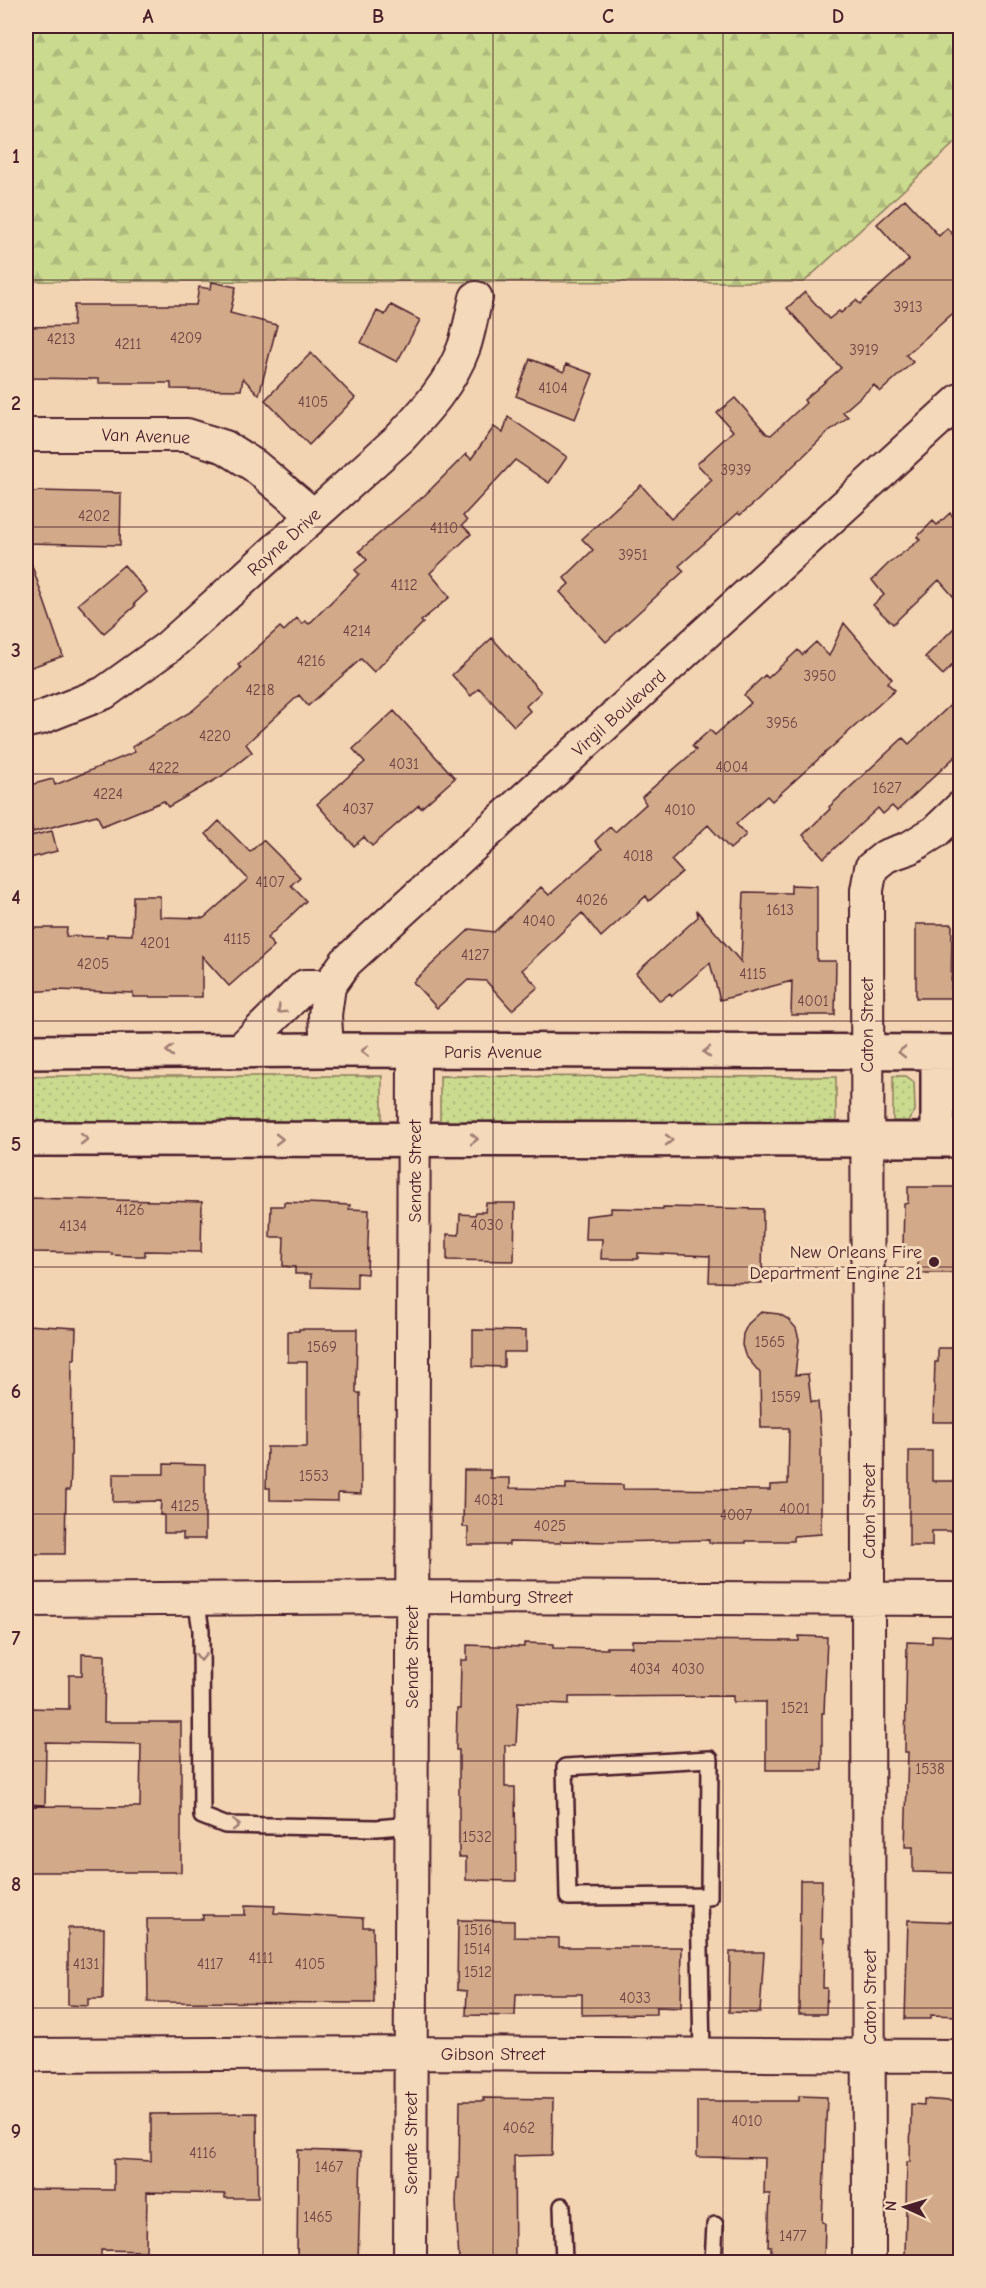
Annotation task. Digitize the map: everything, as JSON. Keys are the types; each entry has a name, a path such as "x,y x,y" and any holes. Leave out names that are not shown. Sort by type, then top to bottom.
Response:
{"street":[{"name":"Rayne Drive","path":"26,721 41,718 104,693 168,647 400,438 432,404 452,373 464,347 476,298"},
{"name":"Virgil Boulevard","path":"327,1050 326,1015 329,986 346,962 960,400"},
{"name":"Van Avenue","path":"26,435 187,435 225,447 255,466 313,515"},
{"name":"Caton Street","path":"869,2262 867,890 871,868 886,856 909,848 935,832 960,808"},
{"path":"239,1051 305,986 329,986"},
{"name":"Paris Avenue","path":"26,1052 327,1050 949,1052"},
{"name":"Senate Street","path":"410,2262 414,1052"},
{"path":"26,1139 949,1140 949,1052"},
{"name":"Hamburg Street","path":"26,1600 412,1597 960,1599"},
{"name":"Gibson Street","path":"26,2055 411,2053 960,2056"}],"lane":[{"path":"196,1599 201,1630 202,1816 225,1825 377,1828 411,1825"},
{"path":"710,1759 708,1897 699,1896 568,1897 565,1767 710,1759"},
{"path":"699,1896 702,2055"},
{"path":"562,2206 564,2262"},
{"path":"713,2262 715,2225"}],"green space":[{"path":"26,26 960,26 960,138 804,282 26,281"},
{"path":"26,1076 382,1076 382,1121 26,1121"},
{"path":"440,1076 836,1077 836,1122 440,1121"},
{"path":"893,1076 906,1076 914,1082 915,1111 908,1121 893,1121"}],"building":[{"path":"905,199 939,236 947,228 960,243 960,307 906,355 913,362 880,392 874,385 843,412 848,417 829,431 757,501 740,515 738,513 679,566 684,571 606,642 560,592 569,584 564,578 593,550 582,539 641,485 671,519 712,480 697,464 733,431 717,413 735,398 767,434 771,435 806,403 804,400 841,368 787,308 805,292 829,319 839,311 841,313 856,300 860,304 909,260 877,224"},
{"path":"212,282 236,287 230,313 277,325 259,395 243,378 241,390 171,389 171,383 99,383 99,379 26,378 26,327 73,326 74,305 196,305 199,287 211,289"},
{"path":"391,305 420,320 397,362 361,343 377,311 385,315"},
{"path":"311,353 355,398 309,445 265,400"},
{"path":"530,359 564,372 566,364 593,374 575,419 516,396"},
{"path":"508,417 567,457 549,483 515,460 463,516 467,521 462,525 471,534 430,573 450,597 421,621 423,623 374,672 361,659 308,706 299,695 246,744 252,752 222,776 168,807 164,801 102,826 97,815 33,832 26,803 26,786 53,779 55,785 135,752 132,747 192,711 241,668 238,665 280,627 284,631 297,618 302,624 305,621 309,624 359,574 355,570 367,560 359,551 426,494 466,454 471,459 494,427 503,433"},
{"path":"39,491 121,493 120,545 26,543 26,494"},
{"path":"950,513 960,525 960,604 939,580 893,624 873,605 884,595 872,580 888,564 920,540 917,537 933,521 937,525"},
{"path":"29,557 63,656 26,669 26,558"},
{"path":"124,565 147,592 134,604 135,606 104,633 78,604"},
{"path":"960,622 960,657 943,675 925,657"},
{"path":"844,623 892,679 887,683 895,690 772,801 767,796 736,824 746,835 730,849 708,825 671,860 682,872 649,901 646,896 601,937 582,913 522,970 538,987 512,1010 486,981 468,980 437,1008 413,982 470,929 494,932 541,887 549,895 602,849 595,841 610,827 615,832 646,804 642,797 696,750 692,746 710,730 715,735 751,703 744,695 765,675 768,678 798,650 802,655 816,642 829,656"},
{"path":"492,638 541,692 526,706 530,711 514,726 479,688 471,696 452,675"},
{"path":"960,696 960,752 897,811 892,806 883,814 878,808 824,858 803,835 830,809 829,807 903,738 909,744"},
{"path":"394,711 455,778 421,808 419,805 372,846 364,837 354,846 317,804 365,762 353,749"},
{"path":"219,821 250,852 263,840 300,877 291,885 306,901 267,938 274,946 229,986 202,956 202,997 133,997 133,993 58,990 26,992 26,928 67,928 66,936 132,935 133,896 160,896 160,917 204,918 248,879 206,834"},
{"path":"52,831 57,851 26,859 26,837"},
{"path":"791,885 817,886 817,961 836,961 835,1015 791,1015 792,981 720,1000 710,963 672,996 670,993 660,1001 636,973 698,917 697,911 741,962 744,892 791,893"},
{"path":"916,924 952,924 951,998 916,998"},
{"path":"908,1187 960,1187 960,1273 918,1273 918,1253 908,1253 908,1247 903,1247 904,1204 908,1203"},
{"path":"26,1198 202,1202 201,1252 145,1251 145,1256 133,1256 112,1255 112,1253 26,1252"},
{"path":"284,1202 350,1205 349,1209 369,1210 367,1274 357,1273 357,1288 311,1287 311,1274 295,1274 295,1267 283,1266 284,1237 270,1237 271,1206 284,1206"},
{"path":"486,1203 515,1203 514,1261 447,1260 447,1234 459,1235 460,1214 475,1215 476,1212 485,1212"},
{"path":"663,1207 763,1209 762,1283 709,1282 710,1256 638,1253 638,1259 601,1259 602,1239 585,1239 586,1216 611,1213 611,1208 663,1209"},
{"path":"761,1312 779,1314 788,1319 796,1328 799,1339 795,1375 808,1374 811,1402 818,1402 821,1441 821,1534 794,1536 794,1541 746,1541 746,1543 709,1543 709,1540 561,1541 560,1543 509,1542 509,1545 468,1545 468,1527 463,1527 464,1470 490,1470 490,1478 510,1478 510,1488 566,1489 566,1484 623,1485 623,1489 770,1490 770,1485 788,1484 789,1428 761,1428 760,1373 745,1355 742,1345 743,1334 748,1324"},
{"path":"26,1325 76,1328 75,1359 72,1359 71,1471 70,1490 66,1490 65,1554 26,1554"},
{"path":"299,1329 357,1329 356,1393 360,1393 361,1494 338,1493 338,1501 270,1500 270,1488 266,1488 267,1447 307,1447 307,1362 288,1362 288,1331 299,1331"},
{"path":"473,1330 526,1331 526,1352 504,1352 504,1367 473,1366"},
{"path":"938,1348 960,1348 960,1422 933,1422 935,1362 938,1362"},
{"path":"909,1451 932,1451 932,1481 960,1481 960,1531 932,1531 932,1546 909,1546"},
{"path":"164,1464 205,1465 205,1539 183,1539 183,1533 164,1533 164,1515 160,1515 161,1501 113,1502 113,1474 164,1474"},
{"path":"932,1635 956,1636 956,1642 960,1642 960,1873 913,1872 913,1847 905,1847 908,1752 905,1752 907,1642 932,1643"},
{"path":"799,1636 827,1637 824,1713 822,1713 822,1770 766,1770 766,1702 733,1702 733,1696 569,1697 569,1704 518,1702 516,1745 505,1745 505,1787 515,1787 516,1881 466,1880 466,1857 459,1857 459,1750 456,1750 461,1660 467,1660 467,1645 524,1647 524,1643 553,1644 553,1648 607,1649 607,1647 632,1647 632,1640 799,1641"},
{"path":"82,1654 105,1655 104,1722 181,1722 181,1872 26,1872 26,1806 140,1807 141,1744 46,1742 45,1805 26,1804 26,1708 69,1709 69,1675 82,1675"},
{"path":"800,1880 822,1880 821,1938 824,1938 823,1988 827,1988 826,2014 799,2014"},
{"path":"245,1905 275,1906 274,1913 363,1918 363,1927 373,1927 374,2003 148,2002 147,1919 203,1919 203,1915 245,1915"},
{"path":"458,1920 514,1921 514,1937 559,1938 559,1947 682,1947 681,2008 656,2007 656,2014 582,2015 582,1994 516,1994 515,2016 466,2015 467,1991 457,1990"},
{"path":"908,1920 960,1922 960,2016 931,2015 931,2019 905,2019"},
{"path":"68,1928 104,1928 103,1999 88,1999 88,2006 68,2005"},
{"path":"730,1952 764,1952 760,2013 729,2012"},
{"path":"799,2096 827,2097 822,2222 825,2223 824,2262 771,2262 771,2246 768,2246 770,2194 764,2194 765,2158 697,2157 697,2101 799,2101"},
{"path":"483,2098 553,2099 552,2155 514,2156 515,2262 459,2262 456,2202 457,2178 459,2178 460,2101 484,2101"},
{"path":"924,2099 960,2102 960,2262 913,2262 913,2256 905,2256 911,2104 924,2105"},
{"path":"257,2113 258,2198 225,2198 225,2194 147,2192 146,2251 101,2250 101,2262 26,2262 26,2189 114,2190 114,2159 151,2161 151,2114"},
{"path":"298,2150 361,2152 358,2262 297,2262"}],"place":[{"name":"New Orleans Fire Department Engine 21","path":"934,1262"}]}
